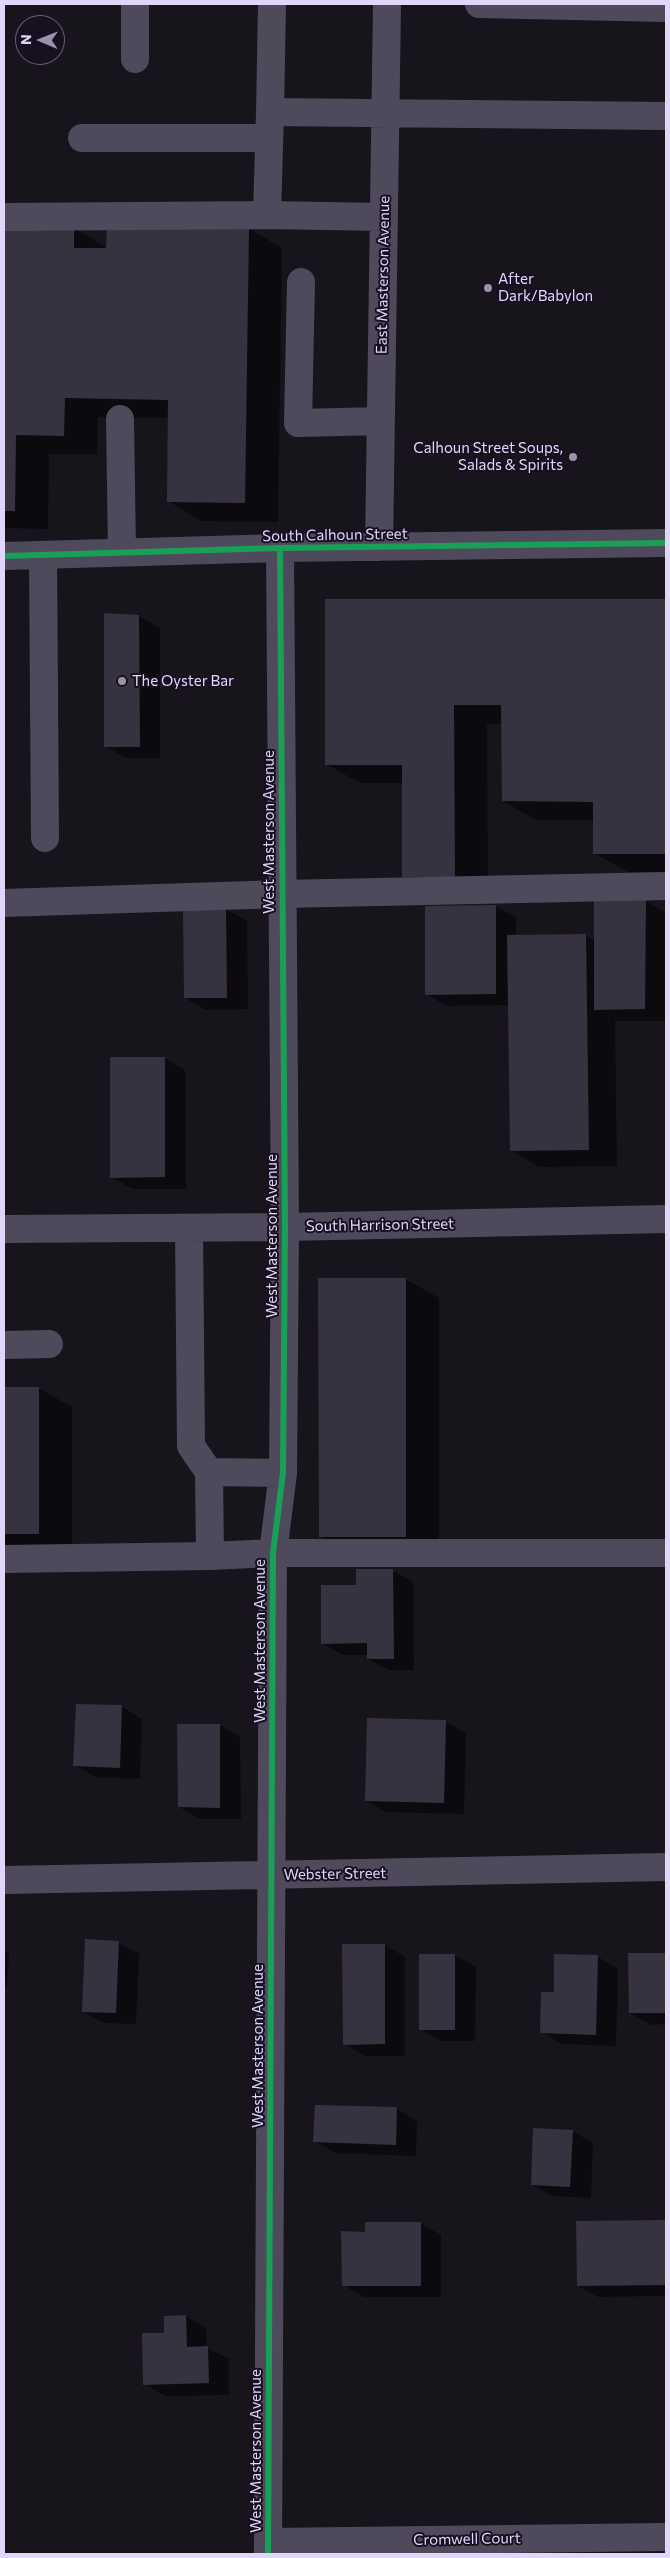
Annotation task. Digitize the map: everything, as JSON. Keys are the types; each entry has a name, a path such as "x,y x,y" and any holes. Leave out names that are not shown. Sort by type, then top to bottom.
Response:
{"street":[{"path":"134,59 135,4"},
{"path":"267,215 272,4"},
{"name":"East Masterson Avenue","path":"379,547 387,4"},
{"path":"480,4 666,8"},
{"path":"270,112 666,116"},
{"path":"82,138 269,138"},
{"path":"4,217 267,215 384,217"},
{"path":"301,282 298,423 381,421"},
{"path":"120,418 122,552"},
{"name":"South Calhoun Street","path":"4,556 280,548 666,543"},
{"name":"West Masterson Avenue","path":"268,2548 273,1553 283,1472 285,1227 280,548"},
{"path":"44,555 45,838"},
{"path":"4,903 282,894 666,886"},
{"name":"South Harrison Street","path":"4,1229 285,1227 666,1219"},
{"path":"189,1228 192,1446 209,1472 210,1556"},
{"path":"4,1345 49,1344"},
{"path":"209,1472 283,1472"},
{"path":"4,1559 210,1556 273,1553 666,1553"},
{"name":"Webster Street","path":"4,1880 666,1867"},
{"name":"Cromwell Court","path":"268,2548 666,2537"}],"building":[{"path":"107,225 249,227 245,503 167,502 168,400 65,398 64,436 16,435 15,511 4,511 4,226 74,227 74,248 106,248"},
{"path":"325,599 666,599 666,854 593,854 593,802 502,801 501,705 454,705 455,877 402,877 402,765 325,765"},
{"name":"The Oyster Bar","path":"104,613 139,615 140,747 104,747"},
{"path":"594,899 646,900 645,1009 594,1010"},
{"path":"496,905 496,994 425,995 425,906"},
{"path":"183,908 226,908 227,998 184,998"},
{"path":"586,934 589,1150 510,1151 507,935"},
{"path":"110,1057 165,1057 165,1177 110,1178"},
{"path":"318,1278 406,1278 406,1537 319,1537"},
{"path":"4,1387 39,1387 39,1534 4,1534"},
{"path":"356,1569 393,1569 394,1659 367,1659 367,1643 321,1644 321,1585 356,1585"},
{"path":"76,1704 122,1705 120,1768 73,1766"},
{"path":"367,1718 446,1720 444,1803 365,1801"},
{"path":"177,1724 220,1724 220,1808 178,1807"},
{"path":"85,1939 119,1941 116,2013 82,2012"},
{"path":"342,1944 385,1944 385,2044 343,2045"},
{"path":"628,1953 666,1953 666,2013 629,2013"},
{"path":"419,1954 455,1954 455,2030 419,2030"},
{"path":"554,1954 598,1955 596,2035 540,2033 541,1992 554,1992"},
{"path":"315,2105 397,2107 396,2145 313,2142"},
{"path":"533,2128 573,2130 570,2187 531,2185"},
{"path":"666,2220 666,2285 577,2286 576,2221"},
{"path":"365,2222 421,2222 421,2286 342,2286 341,2231 365,2232"},
{"path":"186,2315 187,2347 208,2346 209,2383 143,2385 142,2333 164,2333 164,2316"}],"cycle path":[{"path":"4,556 280,548 666,543"},
{"path":"268,2554 273,1553 283,1473 285,1227 280,548"}],"place":[{"name":"After Dark/Babylon","path":"488,288"},
{"name":"Calhoun Street Soups, Salads & Spirits","path":"573,457"},
{"name":"The Oyster Bar","path":"122,681"}]}
